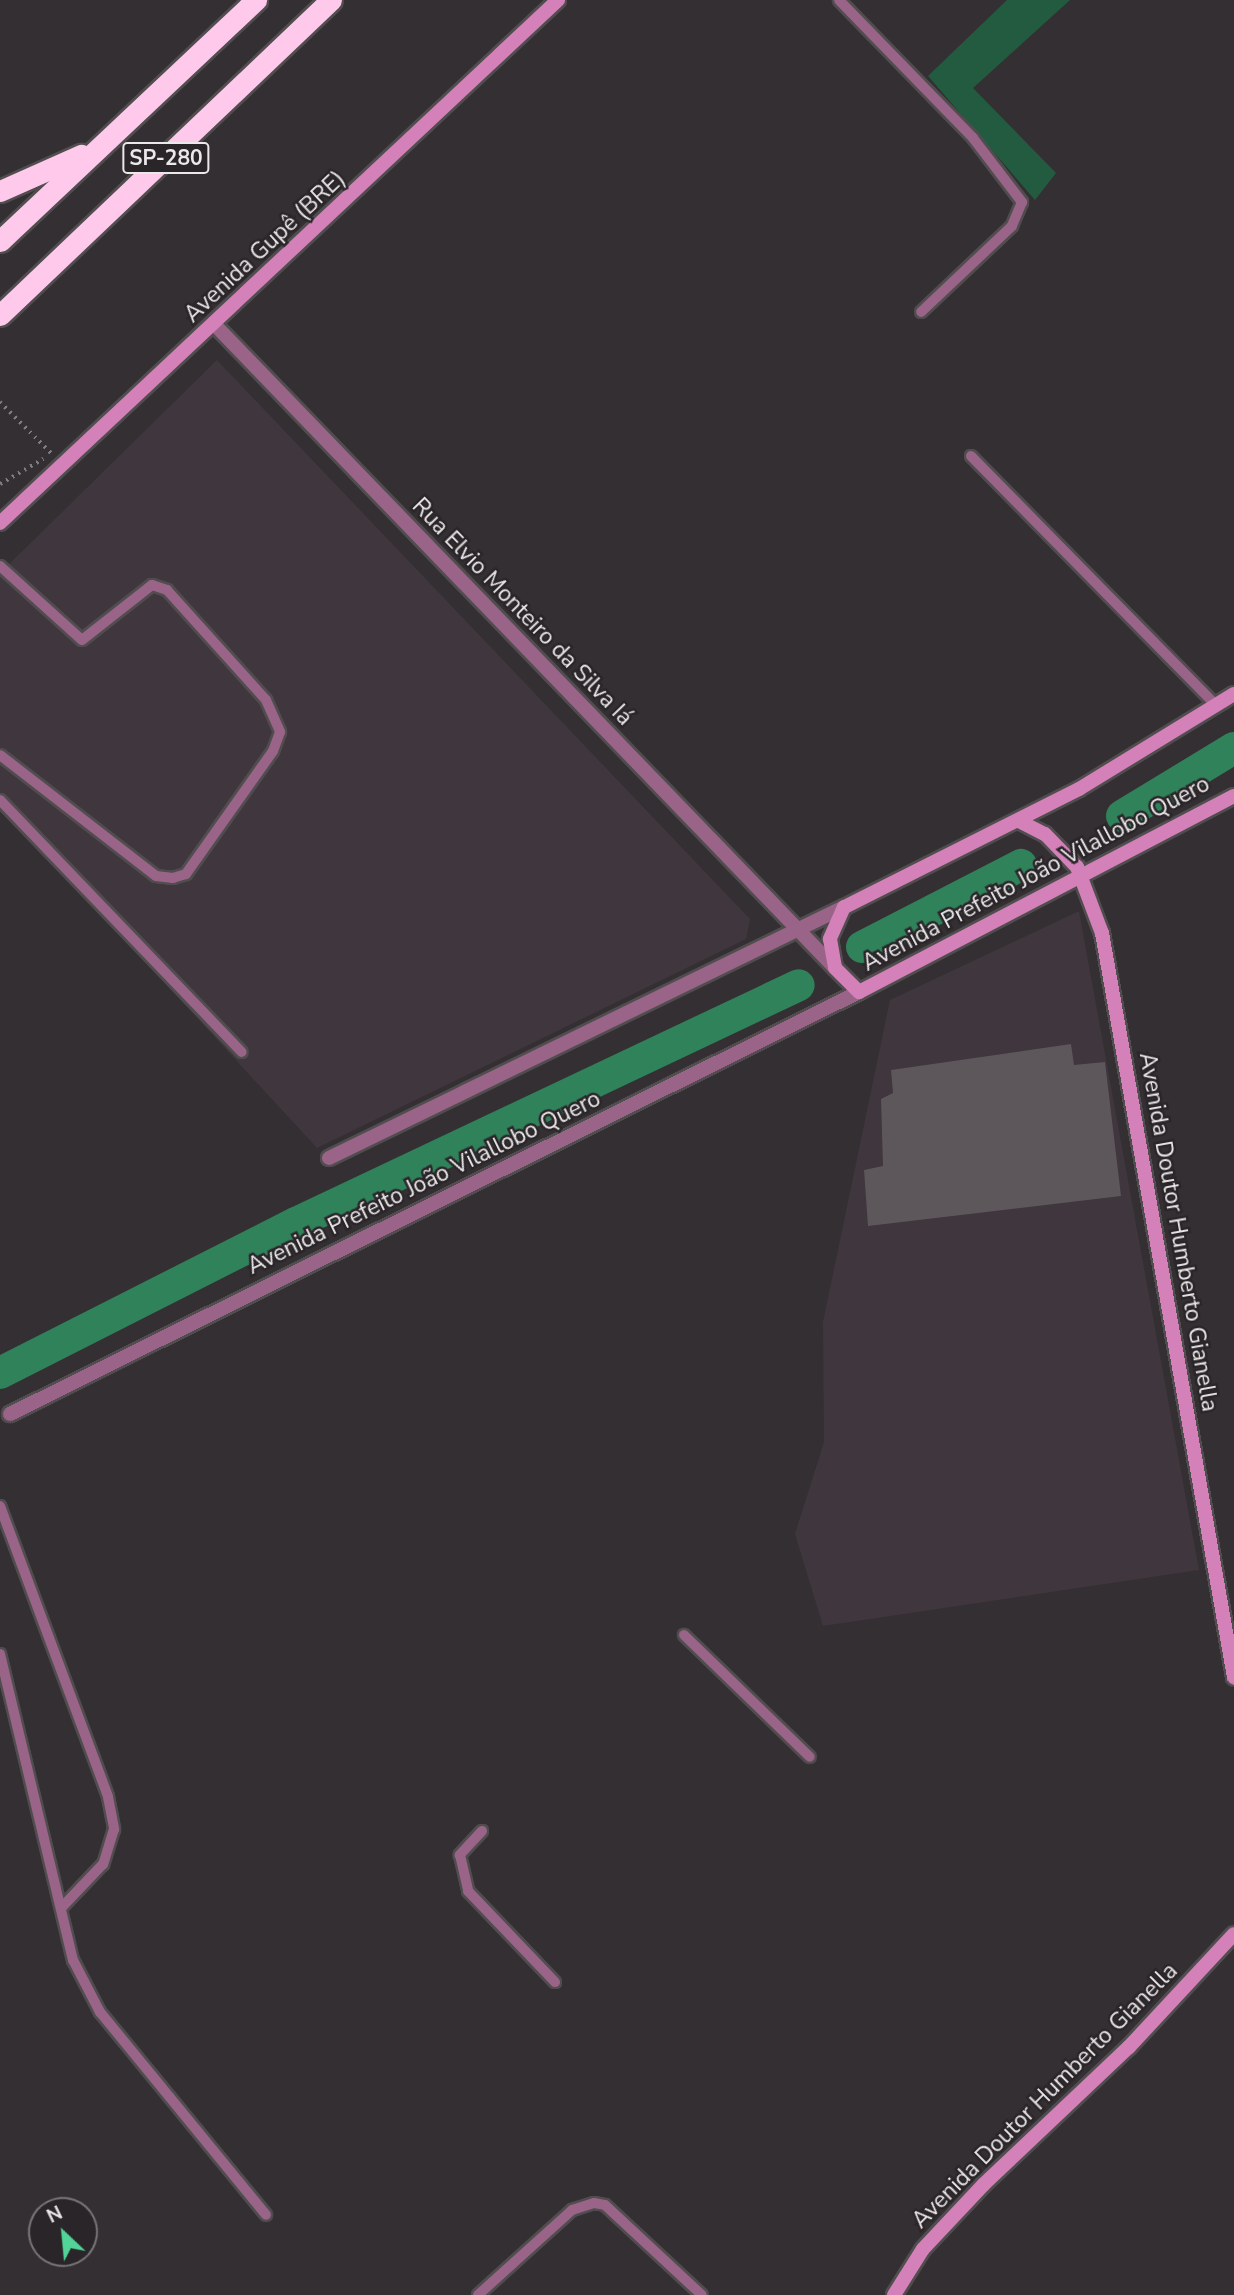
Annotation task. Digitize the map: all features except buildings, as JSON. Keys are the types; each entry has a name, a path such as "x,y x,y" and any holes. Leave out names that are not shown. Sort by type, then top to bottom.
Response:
{"highway":[{"name":"SP-280","path":"0,241 256,0"},
{"name":"SP-280","path":"0,315 331,0"},
{"path":"0,191 110,139"}],"main road":[{"name":"Avenida Gupê (BRE)","path":"0,523 215,325 558,0"},
{"path":"844,908 1019,821 1234,694"},
{"name":"Avenida Prefeito João Vilallobo Quero","path":"844,908 830,939 835,968 859,992 1086,879 1234,796"},
{"path":"1019,821 1045,834 1086,879"},
{"name":"Avenida Doutor Humberto Gianella","path":"1086,879 1102,933 1234,1677"},
{"name":"Avenida Doutor Humberto Gianella","path":"894,2295 923,2249 984,2184 1138,2039 1234,1934"}],"street":[{"name":"Rua Elvio Monteiro da Silva Iá","path":"215,325 796,929"},
{"path":"330,1158 796,929 844,908"},
{"name":"Avenida Prefeito João Vilallobo Quero","path":"796,929 835,968"},
{"name":"Avenida Prefeito João Vilallobo Quero","path":"5,1416 859,992"}],"lane":[{"path":"839,0 973,138 1022,202 1012,226 921,312"},
{"path":"971,456 1217,706"},
{"path":"0,566 82,640 152,585 167,590 266,700 280,732 274,751 186,874 173,878 156,876 0,755"},
{"path":"0,800 242,1052"},
{"path":"0,1506 108,1797 114,1829 103,1864 62,1907"},
{"path":"684,1635 810,1757"},
{"path":"0,1654 73,1960 100,2012 265,2215"},
{"path":"482,1831 460,1855 468,1891 555,1982"},
{"path":"478,2295 572,2210 594,2203 605,2205 702,2295"}],"path":[{"path":"0,402 6,405 52,454"}],"shaded area":[{"path":"217,360 750,919 746,939 317,1148 0,805 0,573"},
{"path":"1079,911 1199,1570 823,1626 795,1534 824,1442 823,1322 890,1000"}],"green space":[{"path":"1007,0 1070,0 973,88 1056,173 1035,200 928,76"}],"waterway":[{"path":"1122,816 1234,748"},
{"path":"862,947 1021,865"},
{"path":"0,1373 296,1223 799,985"}]}
